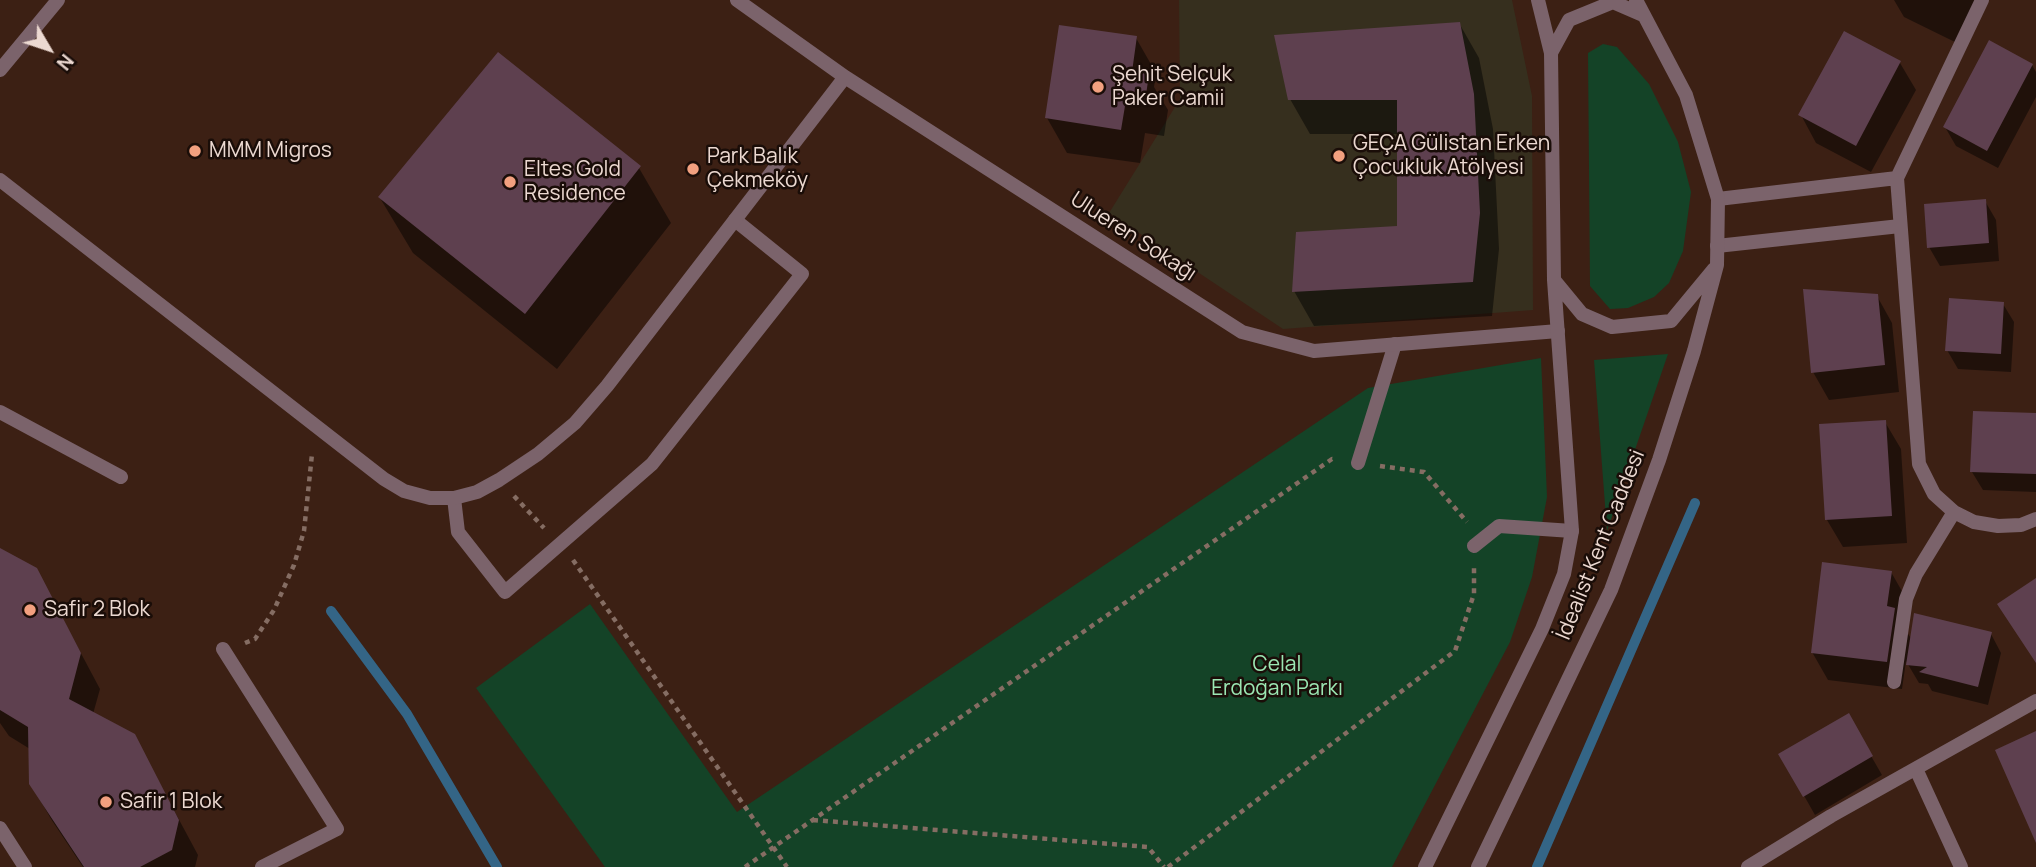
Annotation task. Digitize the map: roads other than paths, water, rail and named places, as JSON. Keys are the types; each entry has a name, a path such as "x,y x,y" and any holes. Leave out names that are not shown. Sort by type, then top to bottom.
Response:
{"street":[{"path":"0,70 58,0"},
{"name":"Ulueren Sokağı","path":"737,0 845,77 1242,332 1314,351 1558,331"},
{"name":"İdealist Kent Caddesi","path":"1425,867 1542,629 1564,573 1572,531 1554,280 1551,53 1538,0"},
{"name":"İdealist Kent Caddesi","path":"1478,867 1611,590 1659,460 1694,351 1717,265 1717,199 1686,95 1636,0"},
{"path":"1982,0 1897,178 1919,464 1934,494 1954,512 1974,522 1998,526 2021,525 2036,519"},
{"name":"İdealist Kent Caddesi","path":"1551,53 1569,20 1580,15 1613,2 1643,15"},
{"path":"0,180 314,428 384,480 404,491 430,498 454,498 477,492 499,480 538,454 575,423 845,77"},
{"path":"1717,199 1897,178"},
{"path":"454,498 458,532 505,592 561,547 652,464 802,274 735,220"},
{"path":"1717,246 1900,226"},
{"path":"1554,280 1582,314 1612,327 1671,321 1717,265"},
{"path":"1358,463 1395,344"},
{"path":"0,412 121,477"},
{"path":"1894,682 1906,599 1916,574 1954,512"},
{"path":"1474,546 1499,526 1572,531"},
{"path":"223,649 337,829 262,867"},
{"path":"1748,867 2036,701"},
{"path":"1916,769 1961,867"},
{"path":"0,828 25,867"}],"waterway":[{"path":"1537,867 1695,503"},
{"path":"331,611 407,714 497,867"}],"place":[{"name":"Şehit Selçuk Paker Camii","path":"1098,87"},
{"name":"MMM Migros","path":"195,151"},
{"name":"GEÇA Gülistan Erken Çocukluk Atölyesi","path":"1339,156"},
{"name":"Park Balık Çekmeköy","path":"693,169"},
{"name":"Eltes Gold Residence","path":"510,182"},
{"name":"Safir 2 Blok","path":"30,610"},
{"name":"Safir 1 Blok","path":"106,802"}],"park label":[{"name":"Celal Erdoğan Parkı","path":"1277,677"}]}
